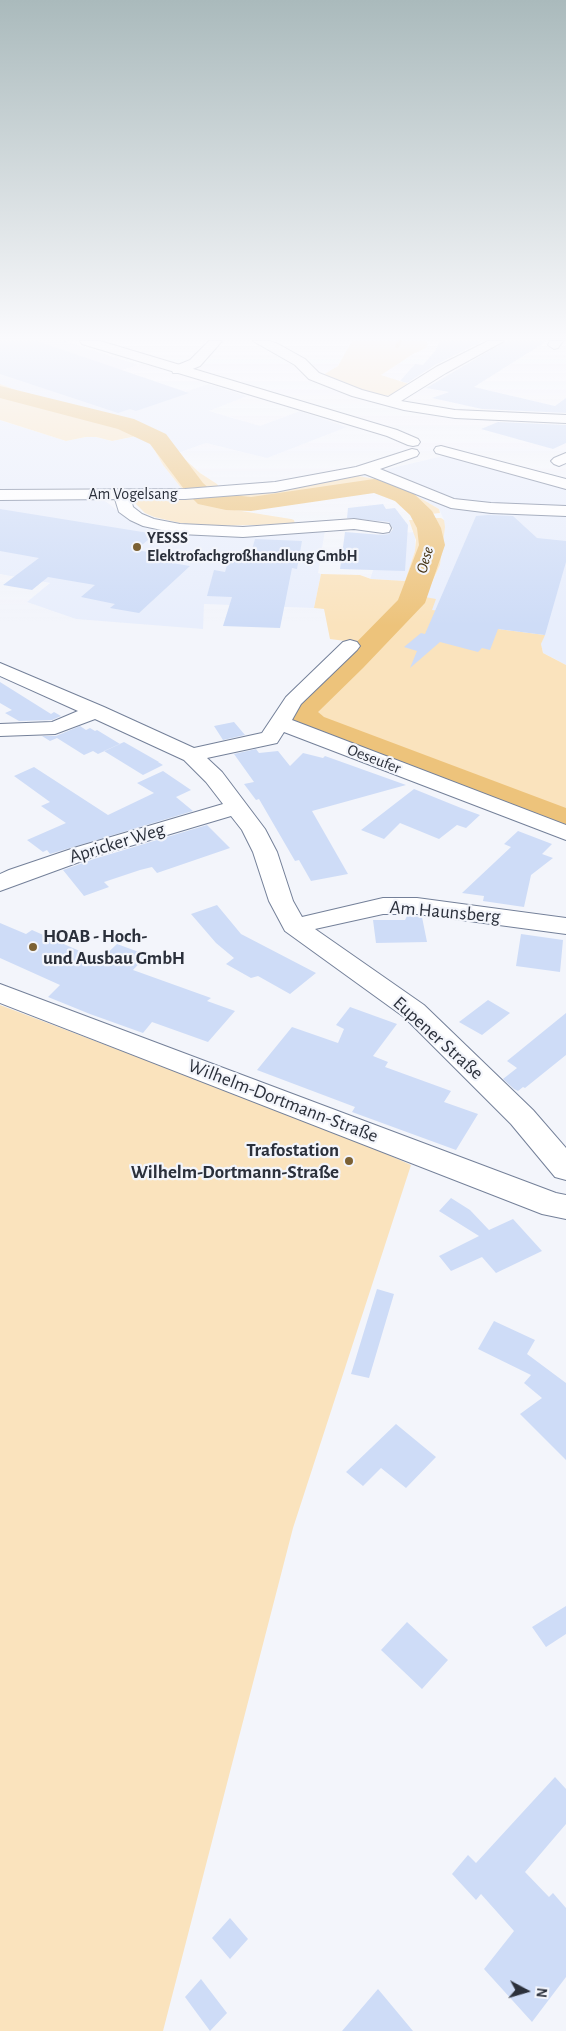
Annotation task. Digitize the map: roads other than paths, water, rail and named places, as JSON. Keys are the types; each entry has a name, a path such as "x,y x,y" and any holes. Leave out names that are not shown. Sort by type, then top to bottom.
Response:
{"street":[{"path":"392,436 412,448 427,454 441,450 566,484"},
{"name":"Am Vogelsang","path":"0,495 185,494 275,487 321,480 366,469 412,448"},
{"path":"366,469 451,503 491,508 566,511"},
{"path":"122,495 125,510 136,517 150,523 180,528 228,532 354,524 383,528"},
{"path":"192,755 269,738 293,701 350,646"},
{"path":"0,669 192,755 214,777 253,829 266,852 280,901 294,926"},
{"path":"0,730 55,728 97,712"},
{"name":"Oeseufer","path":"280,723 566,833"},
{"name":"Apricker Weg","path":"0,884 84,852 236,807"},
{"name":"Am Haunsberg","path":"294,926 383,906 418,906 566,926"},
{"name":"Eupener Straße","path":"294,926 414,1011 522,1117 566,1169"},
{"name":"Wilhelm-Dortmann-Straße","path":"0,993 553,1205 566,1207"}],"waterway":[{"name":"Oese","path":"151,436 158,439 195,488 206,499 226,503 251,504 374,486 391,490 403,496 420,511 429,528 432,545 411,603 353,662 306,705 302,714 313,724 566,820"}],"place":[{"name":"YESSS Elektrofachgroßhandlung GmbH","path":"137,547"},
{"name":"HOAB - Hoch- und Ausbau GmbH","path":"33,947"},
{"name":"Trafostation Wilhelm-Dortmann-Straße","path":"349,1161"}]}
